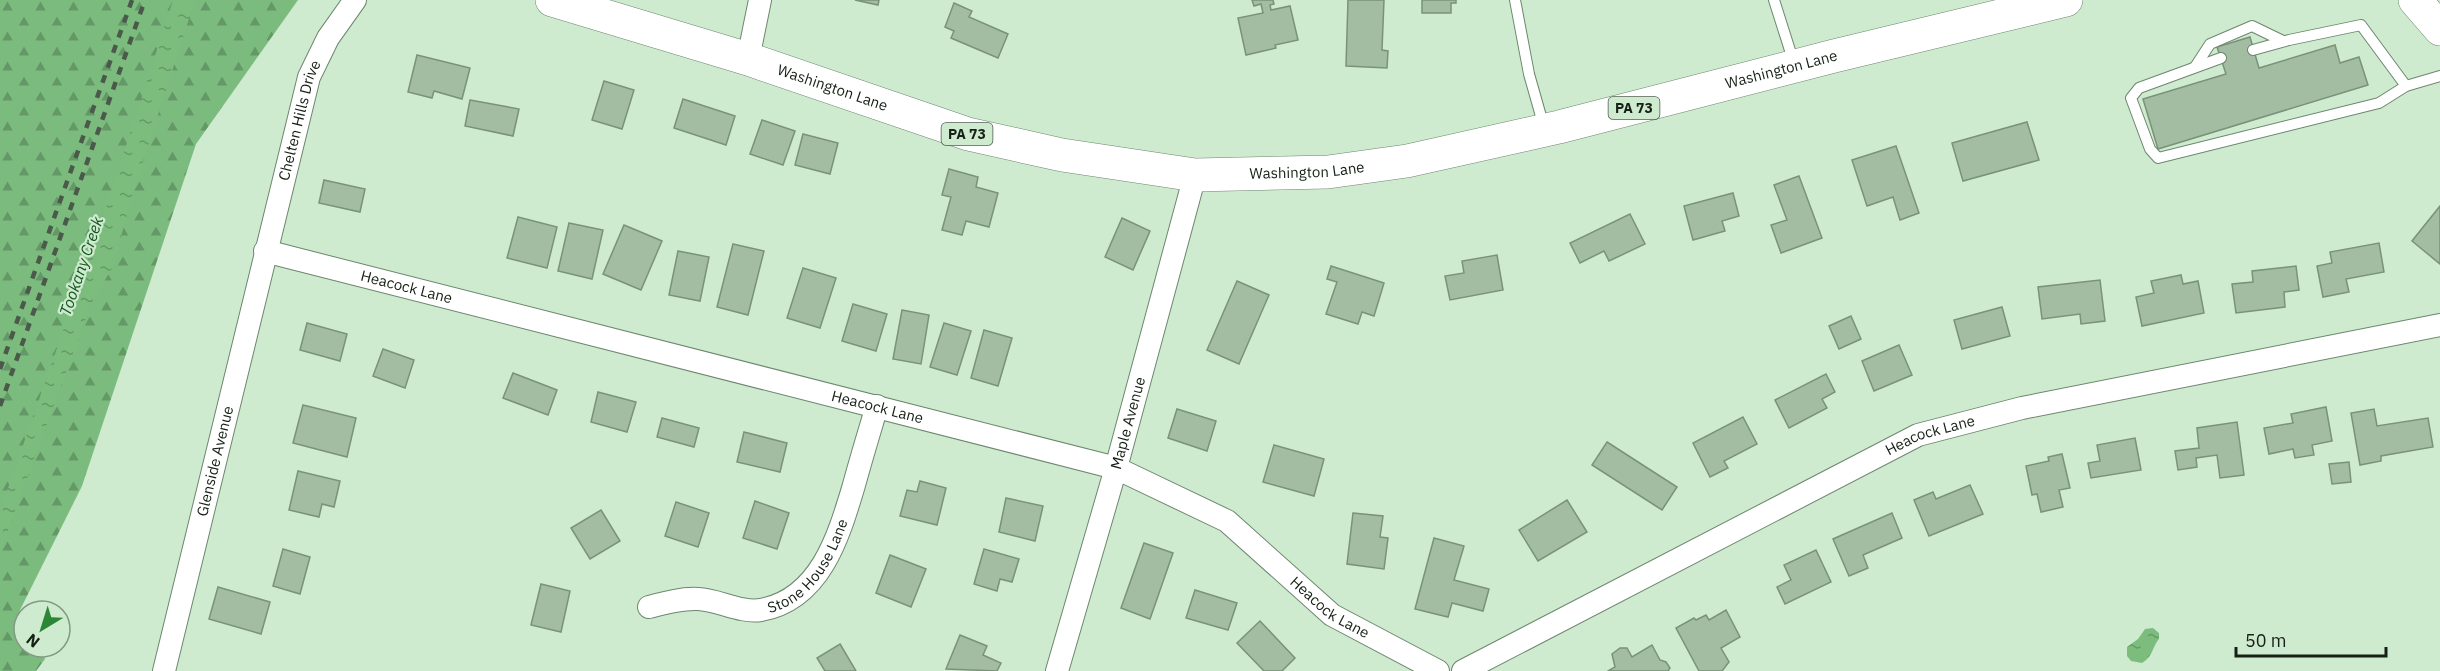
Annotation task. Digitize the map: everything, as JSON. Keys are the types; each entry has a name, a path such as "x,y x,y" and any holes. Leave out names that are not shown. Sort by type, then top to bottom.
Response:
{"main road":[{"name":"Washington Lane","path":"552,0 748,59 968,134 1062,156 1195,175 1328,172 1407,161 1545,130 2066,0"},
{"path":"2415,0 2440,29"}],"street":[{"name":"Chelten Hills Drive","path":"265,251 309,77 328,38 355,0"},
{"path":"748,59 760,0"},
{"name":"Maple Avenue","path":"1057,671 1116,468 1195,175"},
{"name":"Heacock Lane","path":"265,251 1116,468 1227,521 1332,615 1438,671"},
{"name":"Glenside Avenue","path":"164,671 265,251"},
{"name":"Heacock Lane","path":"1463,671 1918,435 2022,408 2440,326"},
{"name":"Stone House Lane","path":"649,607 665,602 699,599 759,610 793,597 808,584 821,569 839,534 877,406"}],"lane":[{"path":"1515,0 1529,74 1545,130"},
{"path":"1774,0 1795,66"},
{"path":"2253,50 2283,41 2361,25 2406,86"},
{"path":"2194,67 2210,44 2252,26 2283,41"},
{"path":"2221,58 2139,88 2131,98 2150,149 2158,158 2379,103 2406,86 2440,76"}],"green space":[{"path":"0,0 298,0 196,144 82,486 26,599 12,599 12,659 45,659 36,671 0,671"}],"water":[{"path":"173,0 195,0 137,180 112,268 91,304 0,552 0,511 106,208"},
{"path":"2153,628 2159,633 2159,639 2146,661 2142,663 2131,661 2127,656 2127,647 2138,639 2145,629"}],"building":[{"path":"855,0 879,0 878,5"},
{"path":"1252,0 1273,0 1274,4 1270,5 1271,10 1290,6 1298,40 1246,55 1238,18 1263,13 1261,4 1254,6"},
{"path":"1348,0 1384,0 1382,50 1388,51 1387,68 1346,66"},
{"path":"1422,0 1456,0 1456,3 1451,3 1451,13 1422,13"},
{"path":"954,3 972,11 969,17 1008,34 998,58 951,38 954,31 945,27"},
{"path":"2250,37 2259,68 2335,45 2340,63 2359,57 2368,85 2158,149 2143,99 2226,74 2217,47"},
{"path":"417,55 470,68 462,99 434,91 432,98 408,92"},
{"path":"604,81 634,90 622,129 592,120"},
{"path":"683,99 735,116 726,145 674,128"},
{"path":"470,100 519,109 513,136 465,126"},
{"path":"762,120 795,131 783,165 750,154"},
{"path":"2027,122 2039,160 1963,181 1952,143"},
{"path":"803,134 838,143 830,174 795,165"},
{"path":"1896,146 1919,213 1900,220 1893,197 1867,206 1852,160"},
{"path":"949,169 978,177 976,187 998,193 989,227 966,221 962,235 942,230 951,197 942,195"},
{"path":"1799,176 1822,238 1781,253 1771,225 1787,220 1774,185"},
{"path":"324,180 365,189 360,212 319,203"},
{"path":"1733,193 1739,216 1722,221 1725,231 1693,240 1684,206"},
{"path":"2440,206 2440,264 2412,241"},
{"path":"1630,214 1645,244 1609,261 1604,251 1580,263 1570,243"},
{"path":"518,217 557,227 547,268 507,258"},
{"path":"1122,218 1150,231 1133,270 1105,257"},
{"path":"569,223 603,230 592,279 558,271"},
{"path":"624,225 662,241 641,290 603,274"},
{"path":"2379,243 2384,272 2346,279 2349,292 2323,297 2317,266 2332,263 2330,252"},
{"path":"733,244 764,251 748,315 717,307"},
{"path":"678,251 709,257 700,301 669,295"},
{"path":"1497,255 1503,290 1450,300 1445,276 1464,273 1462,261"},
{"path":"1331,266 1384,283 1374,316 1362,312 1358,324 1326,314 1337,282 1327,279"},
{"path":"2296,266 2299,290 2284,292 2285,307 2236,313 2232,284 2253,282 2252,271"},
{"path":"803,268 836,278 820,328 787,318"},
{"path":"2181,275 2183,284 2198,281 2204,313 2142,326 2136,297 2154,293 2151,281"},
{"path":"2100,280 2105,321 2081,324 2080,314 2042,319 2038,287"},
{"path":"1237,281 1269,295 1239,364 1207,350"},
{"path":"853,304 887,314 876,351 842,341"},
{"path":"2002,307 2010,336 1962,349 1954,320"},
{"path":"902,310 929,315 921,364 893,359"},
{"path":"1851,316 1861,339 1839,349 1829,326"},
{"path":"307,323 347,334 340,361 300,350"},
{"path":"944,323 971,331 957,375 930,367"},
{"path":"984,330 1012,338 998,386 971,378"},
{"path":"1899,345 1912,375 1874,391 1862,361"},
{"path":"383,349 414,360 405,388 373,376"},
{"path":"513,373 557,390 548,415 503,398"},
{"path":"1826,374 1835,392 1822,399 1827,408 1789,428 1775,400"},
{"path":"598,392 636,402 627,432 591,422"},
{"path":"303,405 356,418 347,457 293,443"},
{"path":"2326,407 2332,441 2312,445 2314,455 2295,458 2293,449 2269,454 2264,428 2293,423 2291,414"},
{"path":"1177,409 1216,421 1207,451 1168,438"},
{"path":"2374,409 2377,426 2428,418 2433,447 2381,456 2381,461 2360,465 2351,413"},
{"path":"1743,417 1757,444 1724,461 1728,468 1710,477 1693,443"},
{"path":"662,418 699,428 694,447 657,437"},
{"path":"2237,422 2244,475 2220,478 2217,455 2196,458 2197,467 2178,470 2175,451 2199,448 2197,428"},
{"path":"744,432 787,443 780,472 737,462"},
{"path":"2135,438 2141,470 2091,478 2088,463 2100,461 2097,445"},
{"path":"1607,442 1677,487 1662,510 1592,465"},
{"path":"1274,445 1324,459 1314,496 1263,482"},
{"path":"2062,454 2070,488 2059,490 2063,507 2041,512 2037,494 2032,495 2026,466 2049,461 2048,457"},
{"path":"2349,462 2351,482 2332,484 2329,464"},
{"path":"298,471 340,481 334,507 322,504 319,517 289,510"},
{"path":"920,481 946,488 937,525 900,516 907,490 917,492"},
{"path":"1970,485 1983,514 1929,536 1914,500 1933,492 1936,499"},
{"path":"1006,498 1043,506 1035,541 999,532"},
{"path":"1567,500 1587,532 1538,561 1519,530"},
{"path":"755,501 789,513 777,549 743,538"},
{"path":"676,502 709,513 698,547 665,536"},
{"path":"601,510 620,541 590,559 571,528"},
{"path":"1353,513 1383,516 1380,537 1388,538 1384,569 1347,564"},
{"path":"1892,513 1902,538 1863,555 1868,568 1849,576 1833,539"},
{"path":"1434,538 1464,546 1454,580 1489,589 1483,611 1452,603 1448,617 1415,609"},
{"path":"1144,543 1173,553 1150,619 1121,608"},
{"path":"283,549 310,557 300,594 273,586"},
{"path":"984,549 1019,559 1012,582 1000,579 997,591 974,584"},
{"path":"1816,550 1831,582 1785,604 1777,587 1791,580 1784,565"},
{"path":"890,555 926,569 911,607 876,593"},
{"path":"541,584 570,591 561,632 531,625"},
{"path":"218,587 270,602 261,634 209,619"},
{"path":"1195,590 1237,603 1228,630 1186,618"},
{"path":"1726,610 1740,637 1721,648 1729,662 1722,671 1699,671 1676,628 1694,618 1696,620 1706,615 1709,620"},
{"path":"1260,621 1295,658 1282,671 1264,671 1237,643"},
{"path":"960,635 987,646 983,655 1001,663 997,671 946,669"},
{"path":"840,644 856,671 825,671 817,658"},
{"path":"1652,645 1660,660 1666,662 1670,668 1668,671 1608,671 1615,667 1612,654 1620,648 1627,648 1632,657"}],"railway":[{"path":"0,369 132,0"},
{"path":"0,406 145,0"}],"water label":[{"name":"Tookany Creek","path":"81,266"}]}
